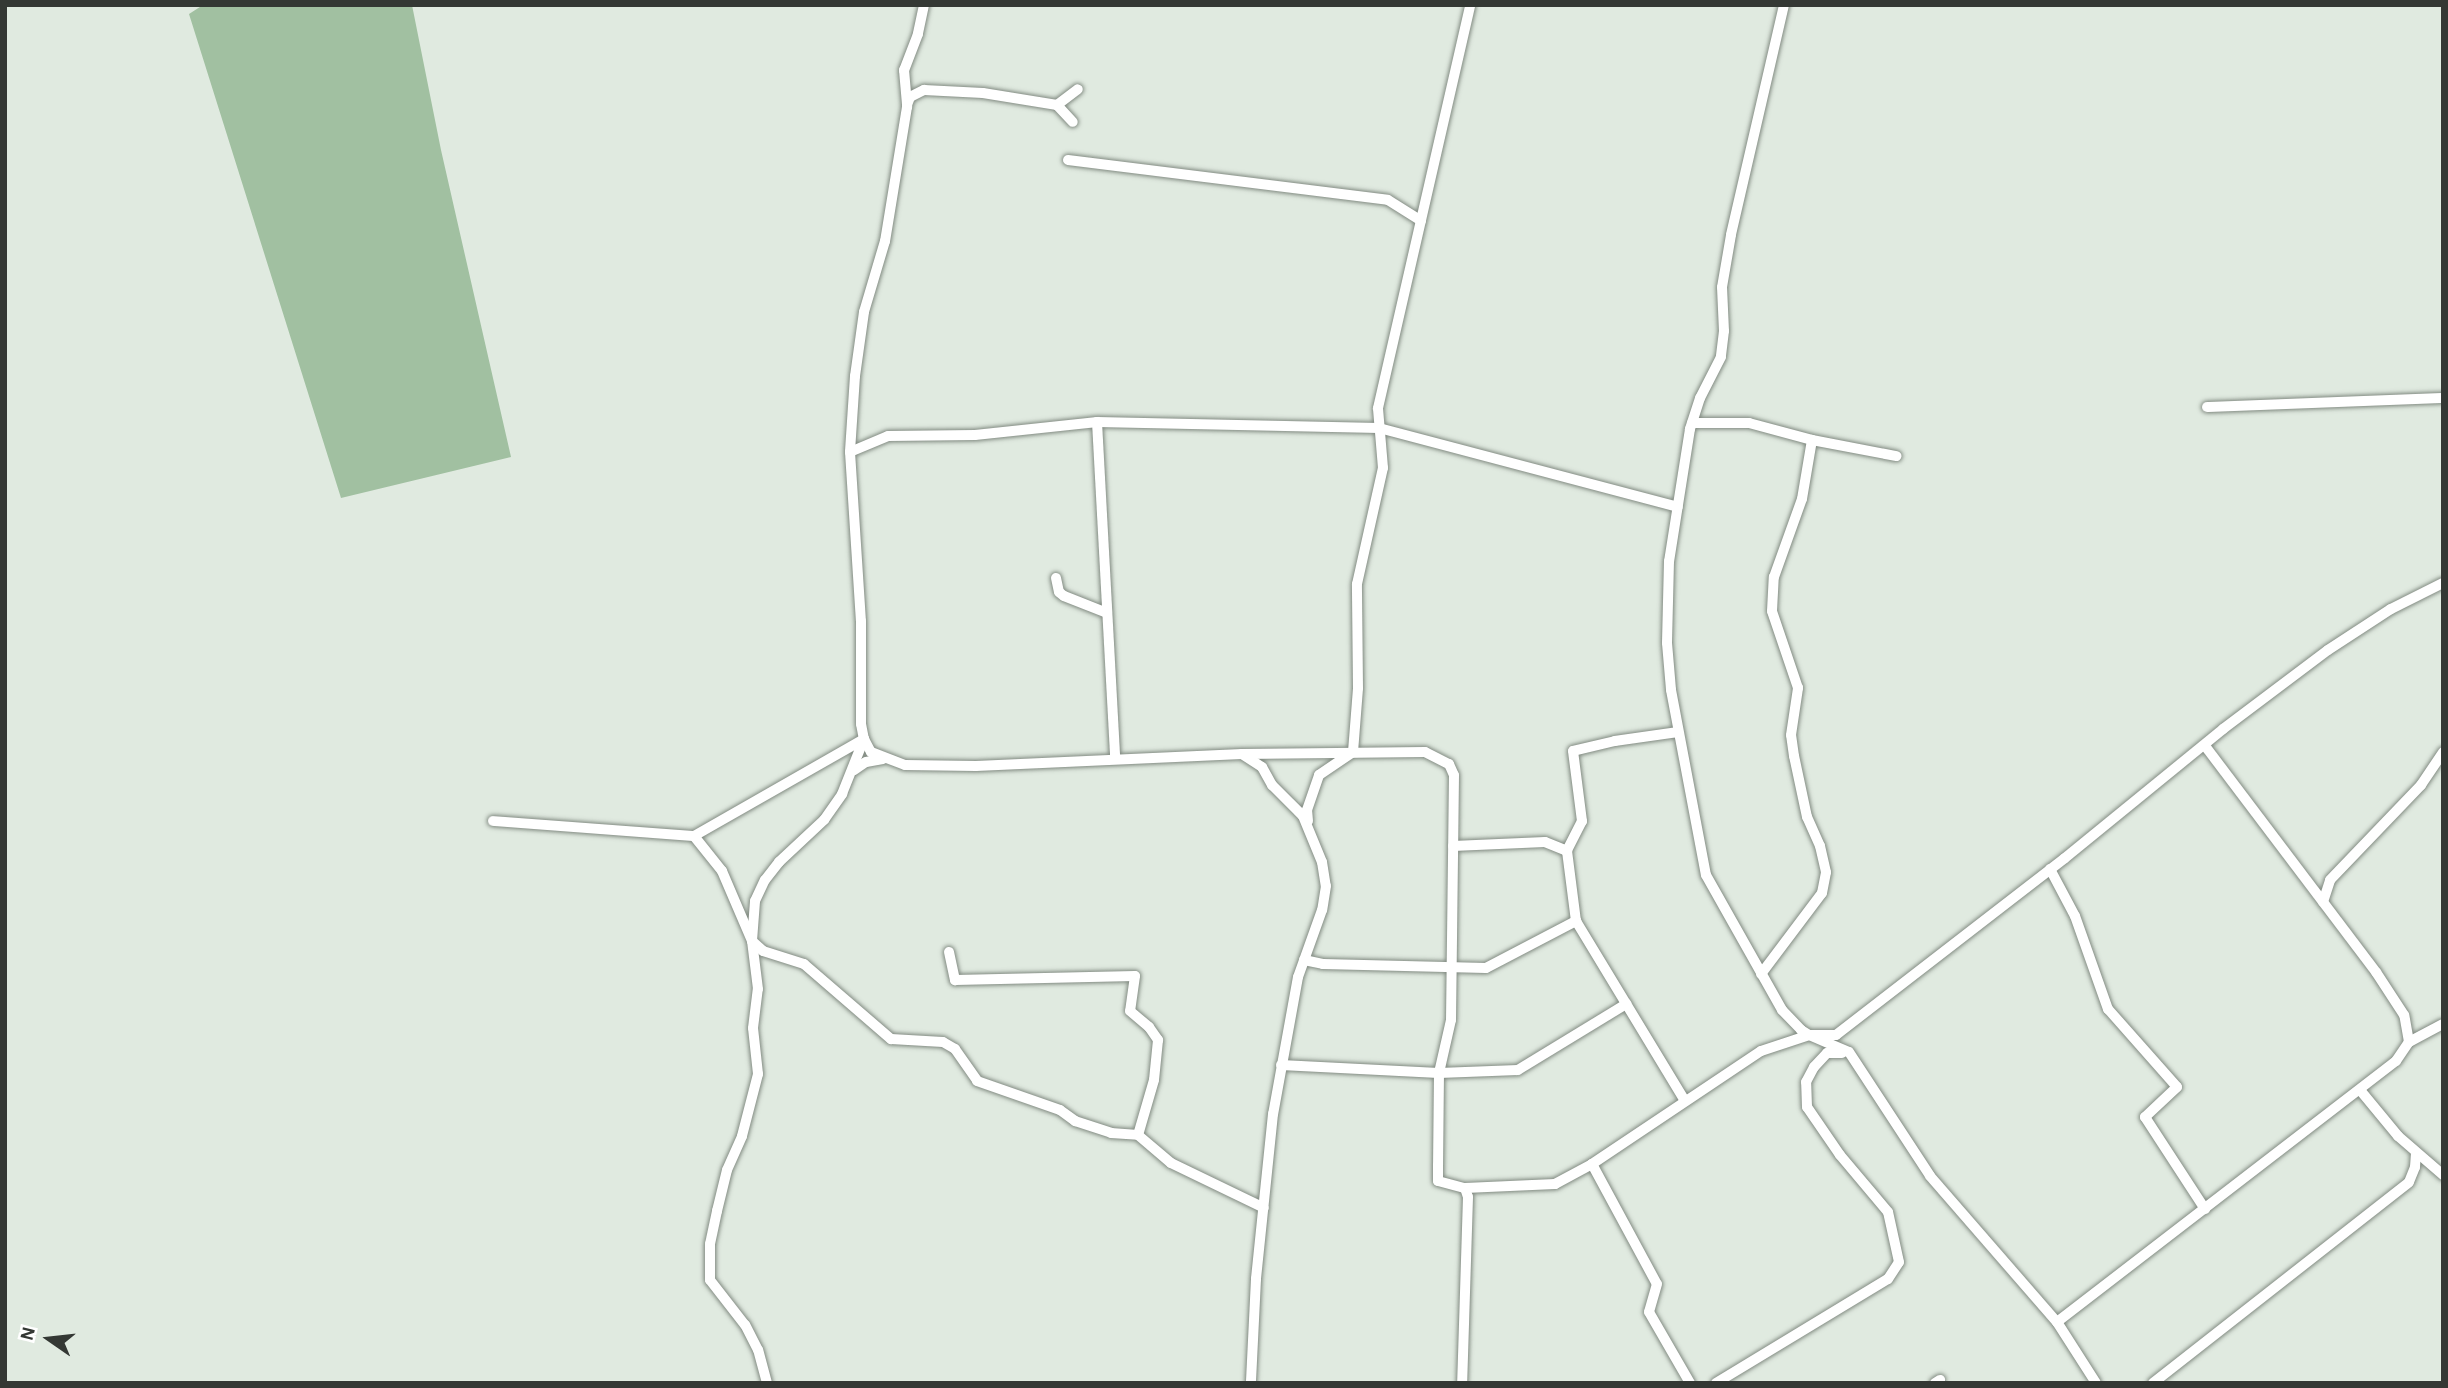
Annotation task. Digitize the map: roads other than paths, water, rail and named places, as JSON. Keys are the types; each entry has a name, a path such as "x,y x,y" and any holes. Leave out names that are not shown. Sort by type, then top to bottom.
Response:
{"street":[{"path":"907,107 904,70 918,34 924,5"},
{"path":"1353,752 1359,688 1357,584 1383,468 1378,408 1470,5"},
{"path":"1784,5 1731,235 1722,287 1724,331 1721,357 1700,398 1692,423 1669,561 1667,643 1678,732 1706,875 1782,1010 1809,1035 1849,1052 1930,1176 2057,1322 2096,1383"},
{"path":"1057,105 1078,89"},
{"path":"1073,122 1057,105 982,93 925,90 910,97 885,242 859,334 849,452 860,607 861,724 864,739 871,752 883,759 905,765 976,766 1115,757 1353,752 1425,752 1449,764 1454,775 1451,1020 1439,1073 1438,1181 1465,1188 1555,1184 1592,1164 1761,1051 1809,1035 1836,1035 2050,869 2205,746 2222,729 2328,650 2391,609 2443,583"},
{"path":"1068,160 1388,201 1421,221"},
{"path":"2207,407 2443,398"},
{"path":"849,452 888,436 975,436 1097,422 1379,428 1678,507"},
{"path":"1097,422 1115,757"},
{"path":"1692,423 1749,423 1812,440 1896,456"},
{"path":"1761,974 1822,893 1826,872 1820,846 1807,817 1794,756 1791,735 1798,688 1772,611 1774,577 1801,499 1812,440"},
{"path":"1056,578 1059,592 1064,596 1105,609"},
{"path":"1678,732 1573,751 1582,821 1567,851 1576,921 1685,1101"},
{"path":"767,1383 758,1350 745,1325 710,1280 710,1244 717,1211 727,1170 742,1136 758,1074 753,1028 758,989 752,941 755,901 765,880 824,820 854,770 864,739"},
{"path":"494,821 694,836 864,739"},
{"path":"2205,746 2404,1015 2409,1042"},
{"path":"1308,827 1307,810 1318,775 1353,752"},
{"path":"2323,902 2330,880 2421,785 2443,752"},
{"path":"1242,754 1262,767 1272,785 1303,816 1322,862 1326,886 1322,909 1304,960 1281,1065 1256,1279 1251,1383"},
{"path":"854,770 866,762 883,759"},
{"path":"694,836 722,871 752,941 763,951 804,964 891,1039 943,1042 955,1049 977,1081 1060,1110 1075,1121 1111,1133 1138,1135 1171,1163 1264,1208"},
{"path":"1453,846 1545,842 1567,851"},
{"path":"2050,869 2075,916 2108,1009 2177,1087 2145,1117 2205,1209"},
{"path":"1304,960 1323,964 1486,968 1576,921"},
{"path":"949,952 955,980 1135,976 1130,1011 1149,1027 1158,1040 1154,1080 1138,1135"},
{"path":"1281,1065 1439,1073 1518,1070 1626,1004"},
{"path":"2057,1322 2396,1062 2409,1042 2443,1024"},
{"path":"1716,1383 1888,1279 1899,1262 1888,1212 1840,1155 1807,1107 1806,1082 1814,1067 1827,1053 1849,1052"},
{"path":"2360,1090 2416,1154 2443,1175"},
{"path":"2153,1383 2409,1182 2415,1167 2416,1154"},
{"path":"1592,1164 1657,1284 1649,1312 1690,1383"},
{"path":"1462,1383 1469,1208 1465,1188"}]}
